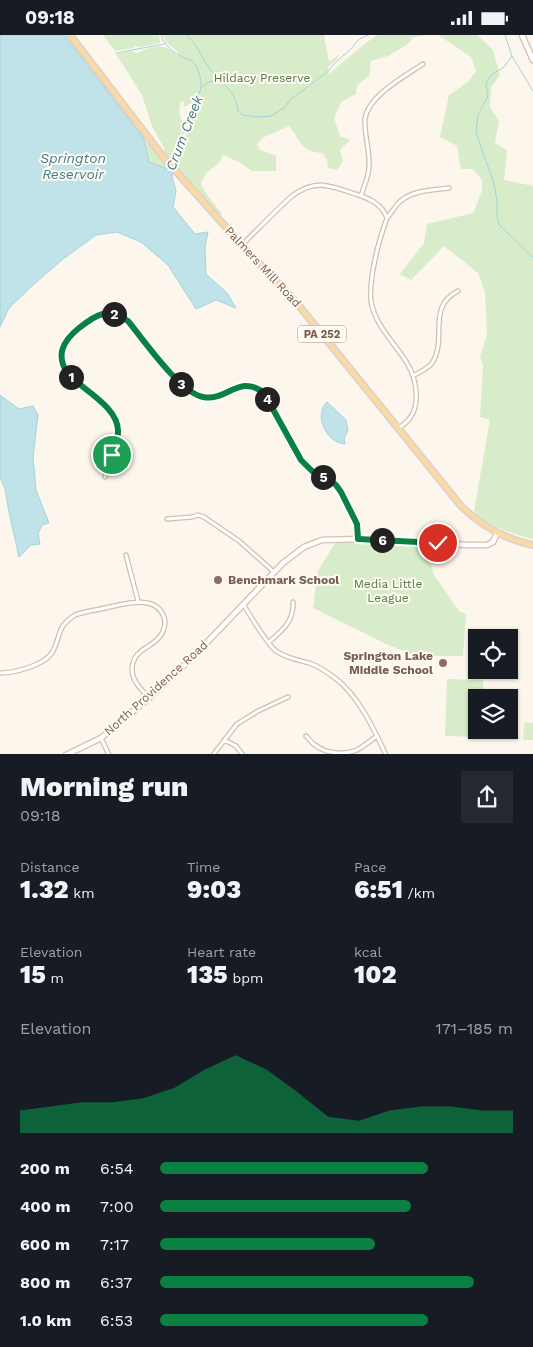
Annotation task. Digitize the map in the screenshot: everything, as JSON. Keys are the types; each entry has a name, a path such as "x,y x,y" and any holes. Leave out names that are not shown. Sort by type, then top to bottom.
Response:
{"main road":[{"name":"Palmers Mill Road","path":"70,35 164,158 296,302 456,501 474,518 497,533"},
{"path":"522,35 533,60"},
{"name":"North Providence Road","path":"68,754 102,738 149,698 190,660 274,572 295,553 314,543 322,540 358,539 486,545 493,542 497,533"},
{"name":"PA 252","path":"497,533 533,545"}],"street":[{"path":"361,195 370,164 366,126 368,110 388,88 423,64"},
{"path":"242,245 293,195 305,188 320,185 361,195 373,201 385,212 387,219"},
{"path":"398,429 409,419 416,405 416,391 413,376 407,364 382,329 370,300 373,264 387,219 400,201 415,193 449,188"},
{"path":"413,376 431,365 439,344 440,312 446,300 458,291"},
{"path":"105,477 118,432 117,423 112,413 103,403 68,374 62,357 64,344 70,335 93,317 99,314 112,313 128,321 177,381 190,392 203,397 218,397 241,386 249,385 264,393 301,460 312,471 330,480 341,492 357,524 358,539"},
{"path":"168,519 198,515 204,517 239,541 274,572"},
{"path":"126,555 138,601"},
{"path":"0,673 10,673 44,661 53,651 62,627 75,615 138,601 150,603 158,608 163,615 164,629 160,637 134,659 132,668 137,686 149,698"},
{"path":"269,642 287,626 294,609 293,602"},
{"path":"243,603 277,651 323,670 346,688 358,702 386,754"},
{"path":"214,754 237,724 288,697"},
{"path":"306,736 315,746 322,750 330,753 340,753 357,749 377,736"},
{"path":"102,738 110,754"},
{"path":"224,740 236,746 242,754"}],"green space":[{"path":"103,35 159,35 160,43 115,51"},
{"name":"Hildacy Preserve","path":"163,35 324,35 329,62 340,54 328,67 329,74 377,35 430,35 413,37 408,44 388,56 371,61 369,76 357,85 356,94 341,102 334,118 340,136 350,140 340,150 343,161 337,170 328,168 327,159 322,153 305,148 289,126 262,138 257,144 260,150 276,156 276,171 252,171 239,162 223,155 219,163 206,173 201,184 223,215 218,214 175,166 200,98 184,107 183,100 181,103 179,109 182,129 171,160 165,153 152,126 142,95 116,54 131,51 137,53 161,46 168,48 178,56 178,52 166,42"},
{"path":"438,35 477,35 493,50 500,75 491,87 490,107 499,121 495,143 507,150 504,180 533,186 533,539 492,525 474,511 490,420 480,417 483,366 480,357 487,334 485,292 478,273 444,246 411,280 400,274 424,243 427,224 473,213 482,191 482,180 473,169 461,169 457,146 440,137 449,95 468,82 476,71 471,57"},
{"path":"146,140 168,167 168,169 149,162"},
{"name":"Media Little League","path":"337,540 426,544 434,575 459,611 466,614 463,656 416,656 384,643 313,608 318,571"},
{"path":"447,679 483,680 483,689 468,689 468,737 445,736"},
{"path":"524,722 533,723 533,740 523,740"}],"water":[{"name":"Springton Reservoir","path":"0,35 64,35 142,136 149,162 168,169 178,142 183,143 172,176 176,191 173,207 195,234 208,232 205,247 206,274 227,293 236,308 216,300 196,309 168,265 141,242 117,232 96,235 63,259 9,308 0,327"},
{"path":"0,395 19,409 33,406 38,415 33,457 36,490 49,523 42,525 38,534 40,544 31,545 19,557 5,489 0,477"},
{"path":"327,402 346,420 348,430 344,439 345,444 333,439 324,428 321,414"}],"waterway":[{"path":"161,35 164,42 172,50 196,65 201,88"},
{"name":"Crum Creek","path":"187,35 212,72 235,97 238,111 243,115 258,117 271,116 284,108 290,100 327,72 358,40 368,35"},
{"path":"505,35 512,56 533,91"},
{"path":"116,53 164,44"},
{"path":"512,56 504,67 488,79 486,84 488,96 478,115 476,132 494,184 499,225 533,257"},
{"name":"Crum Creek","path":"180,144 184,128 192,115 201,88 209,82 220,80"}],"place":[{"name":"Benchmark School","path":"218,580"},
{"name":"Springton Lake Middle School","path":"443,663"}],"route":[{"path":"112,455 118,432 117,423 112,413 103,403 68,374 62,357 64,344 70,335 93,317 107,313 119,315 128,321 177,381 190,392 203,397 218,397 241,386 249,385 264,393 301,460 312,471 330,480 341,492 357,524 358,539 438,543"}]}
